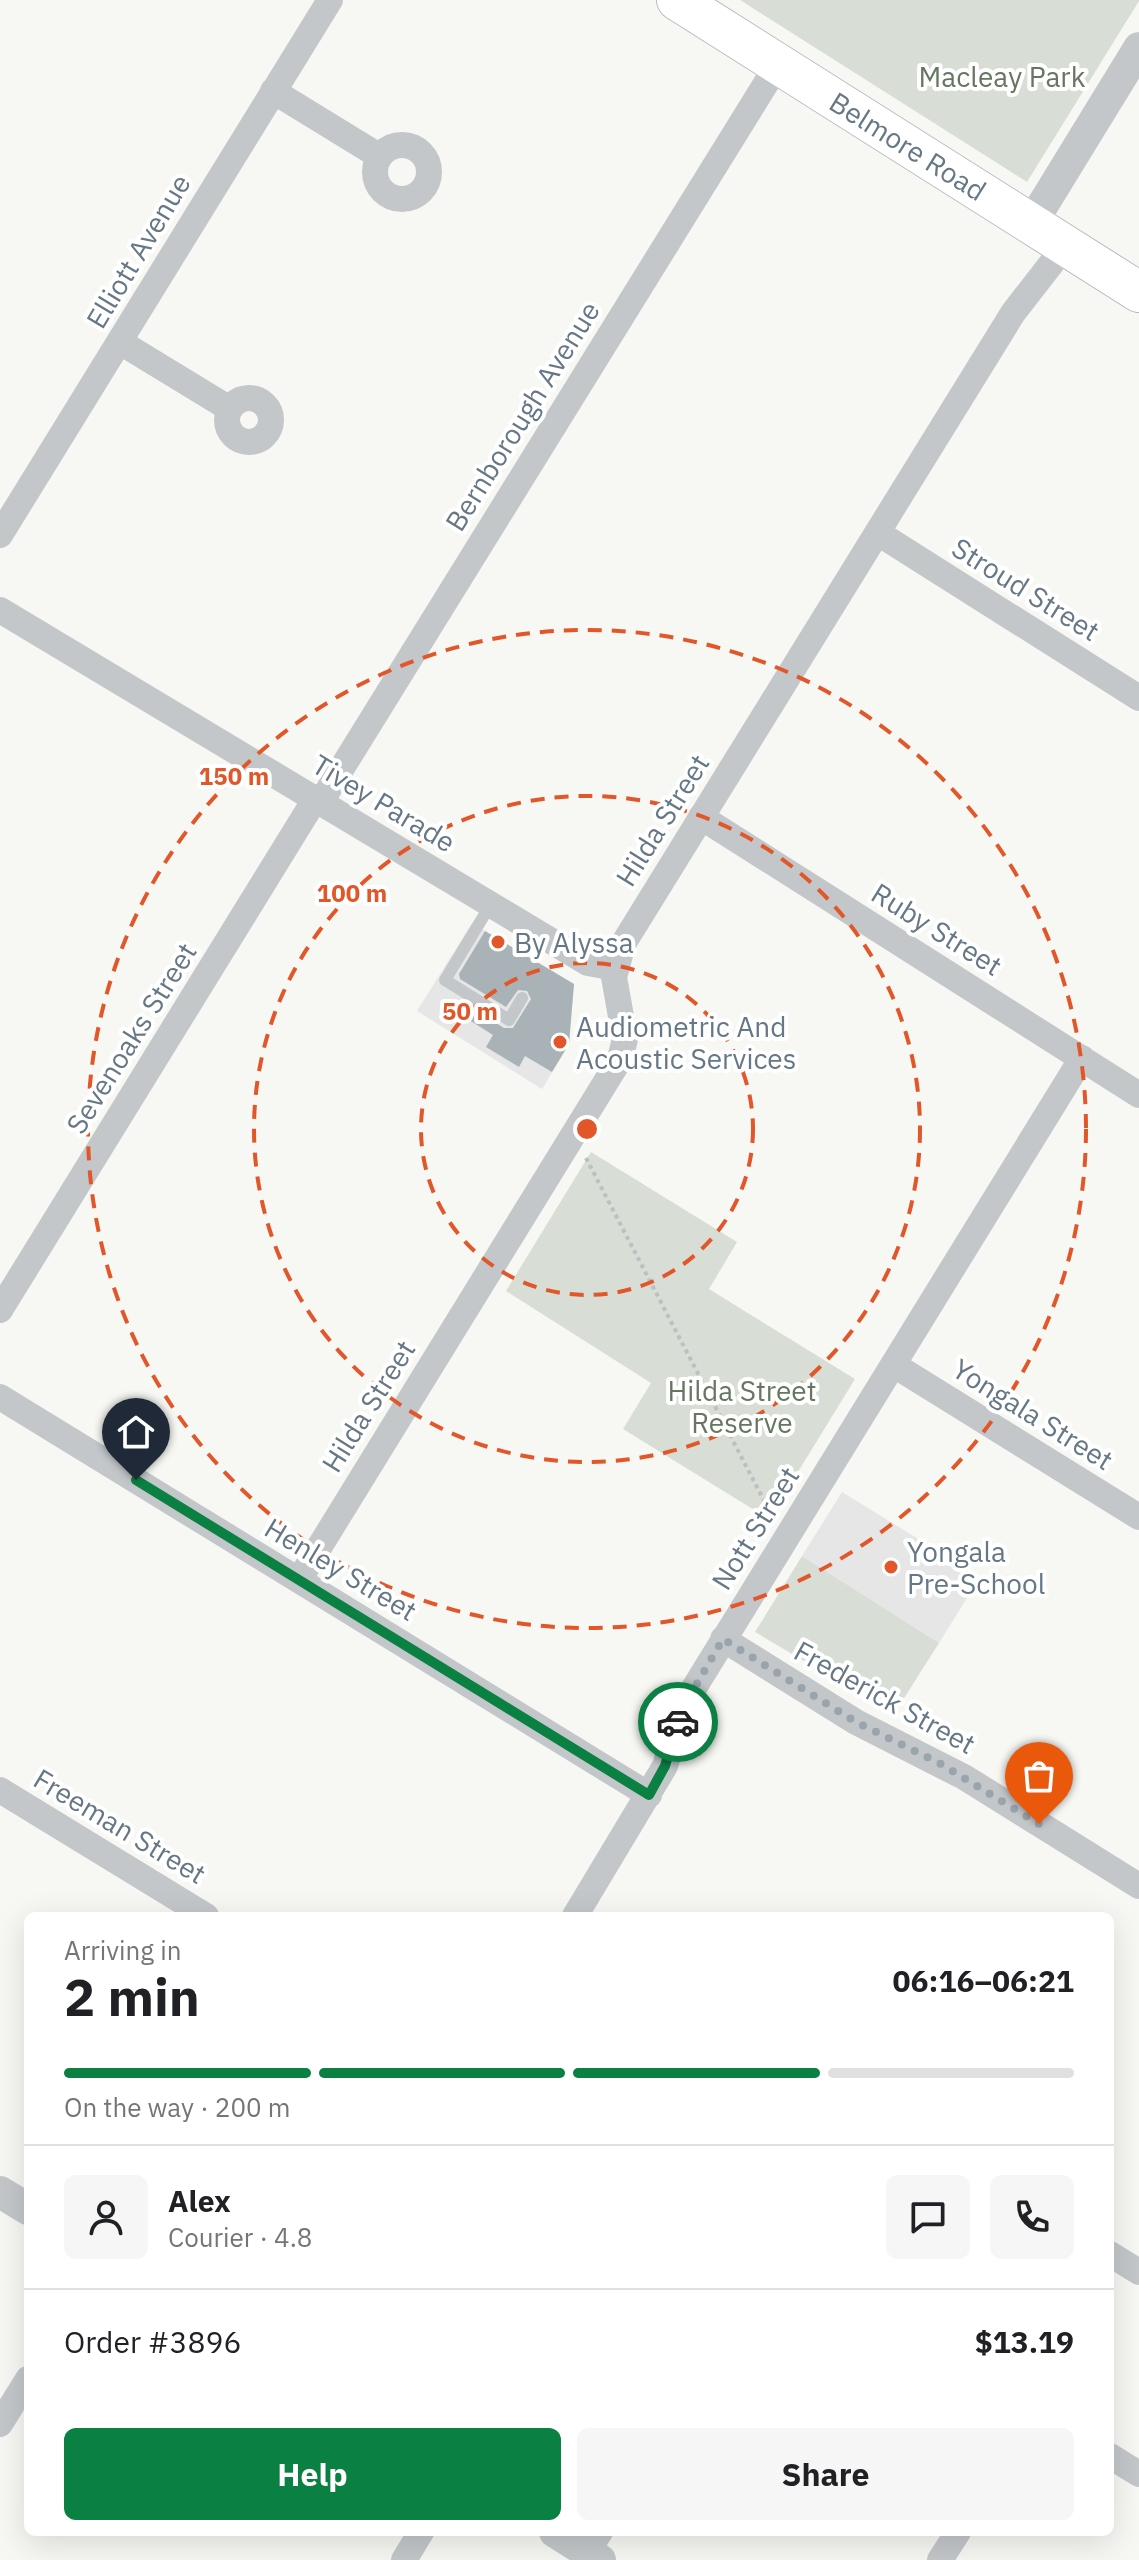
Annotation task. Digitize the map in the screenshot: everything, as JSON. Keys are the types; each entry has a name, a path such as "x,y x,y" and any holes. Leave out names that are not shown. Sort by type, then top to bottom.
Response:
{"main road":[{"name":"Belmore Road","path":"677,0 1139,292"}],"street":[{"name":"Elliott Avenue","path":"0,535 330,0"},
{"path":"1048,235 1139,48"},
{"name":"Bernborough Avenue","path":"318,801 327,792 778,64"},
{"path":"273,91 379,156"},
{"name":"Hilda Street","path":"299,1580 620,1059 625,1039 615,968 623,944 1013,313 1048,235"},
{"path":"120,342 230,409"},
{"name":"Stroud Street","path":"878,533 1139,698"},
{"name":"Tivey Parade","path":"0,610 588,963 615,968"},
{"name":"Sevenoaks Street","path":"0,1310 309,809 318,801"},
{"name":"Ruby Street","path":"701,817 1139,1095"},
{"name":"Nott Street","path":"577,1912 665,1766 685,1704 723,1639 1082,1058"},
{"name":"Yongala Street","path":"894,1365 1139,1517"},
{"name":"Henley Street","path":"0,1397 649,1795"},
{"name":"Frederick Street","path":"723,1639 856,1722 964,1777 1139,1886"},
{"name":"Freeman Street","path":"0,1790 199,1912"},
{"path":"0,2192 24,2207"},
{"path":"1114,2256 1139,2272"},
{"path":"0,2424 24,2385"},
{"path":"1114,2458 1139,2474"},
{"path":"404,2560 419,2536"},
{"path":"565,2536 596,2548"},
{"path":"940,2560 955,2536"}],"lane":[{"path":"491,904 445,980 509,1020 522,998"}],"path":[{"path":"585,1157 773,1518"}],"shaded area":[{"path":"472,923 574,984 569,1044 542,1089 417,1011"},
{"name":"Yongala Pre-School","path":"842,1492 980,1577 939,1643 802,1556"}],"green space":[{"name":"Macleay Park","path":"740,0 1139,0 1139,1 1027,182"},
{"name":"Hilda Street Reserve","path":"591,1152 737,1242 709,1289 855,1379 769,1519 623,1429 651,1383 506,1291"},
{"path":"802,1556 939,1643 894,1714 755,1632"}],"building":[{"path":"485,931 574,984 569,1044 552,1072 525,1056 519,1067 486,1047 493,1035 466,1018 472,1008 504,1028 513,1028 531,999 527,991 518,990 506,1007 460,979 459,974"}],"way so far":[{"path":"678,1722 685,1704 723,1639 856,1722 941,1764 1039,1824"}],"place":[{"name":"By Alyssa","path":"498,942"},
{"name":"Audiometric And Acoustic Services","path":"560,1042"},
{"name":"Yongala Pre-School","path":"891,1567"}],"route":[{"path":"136,1480 649,1795 665,1766 678,1722"}]}
